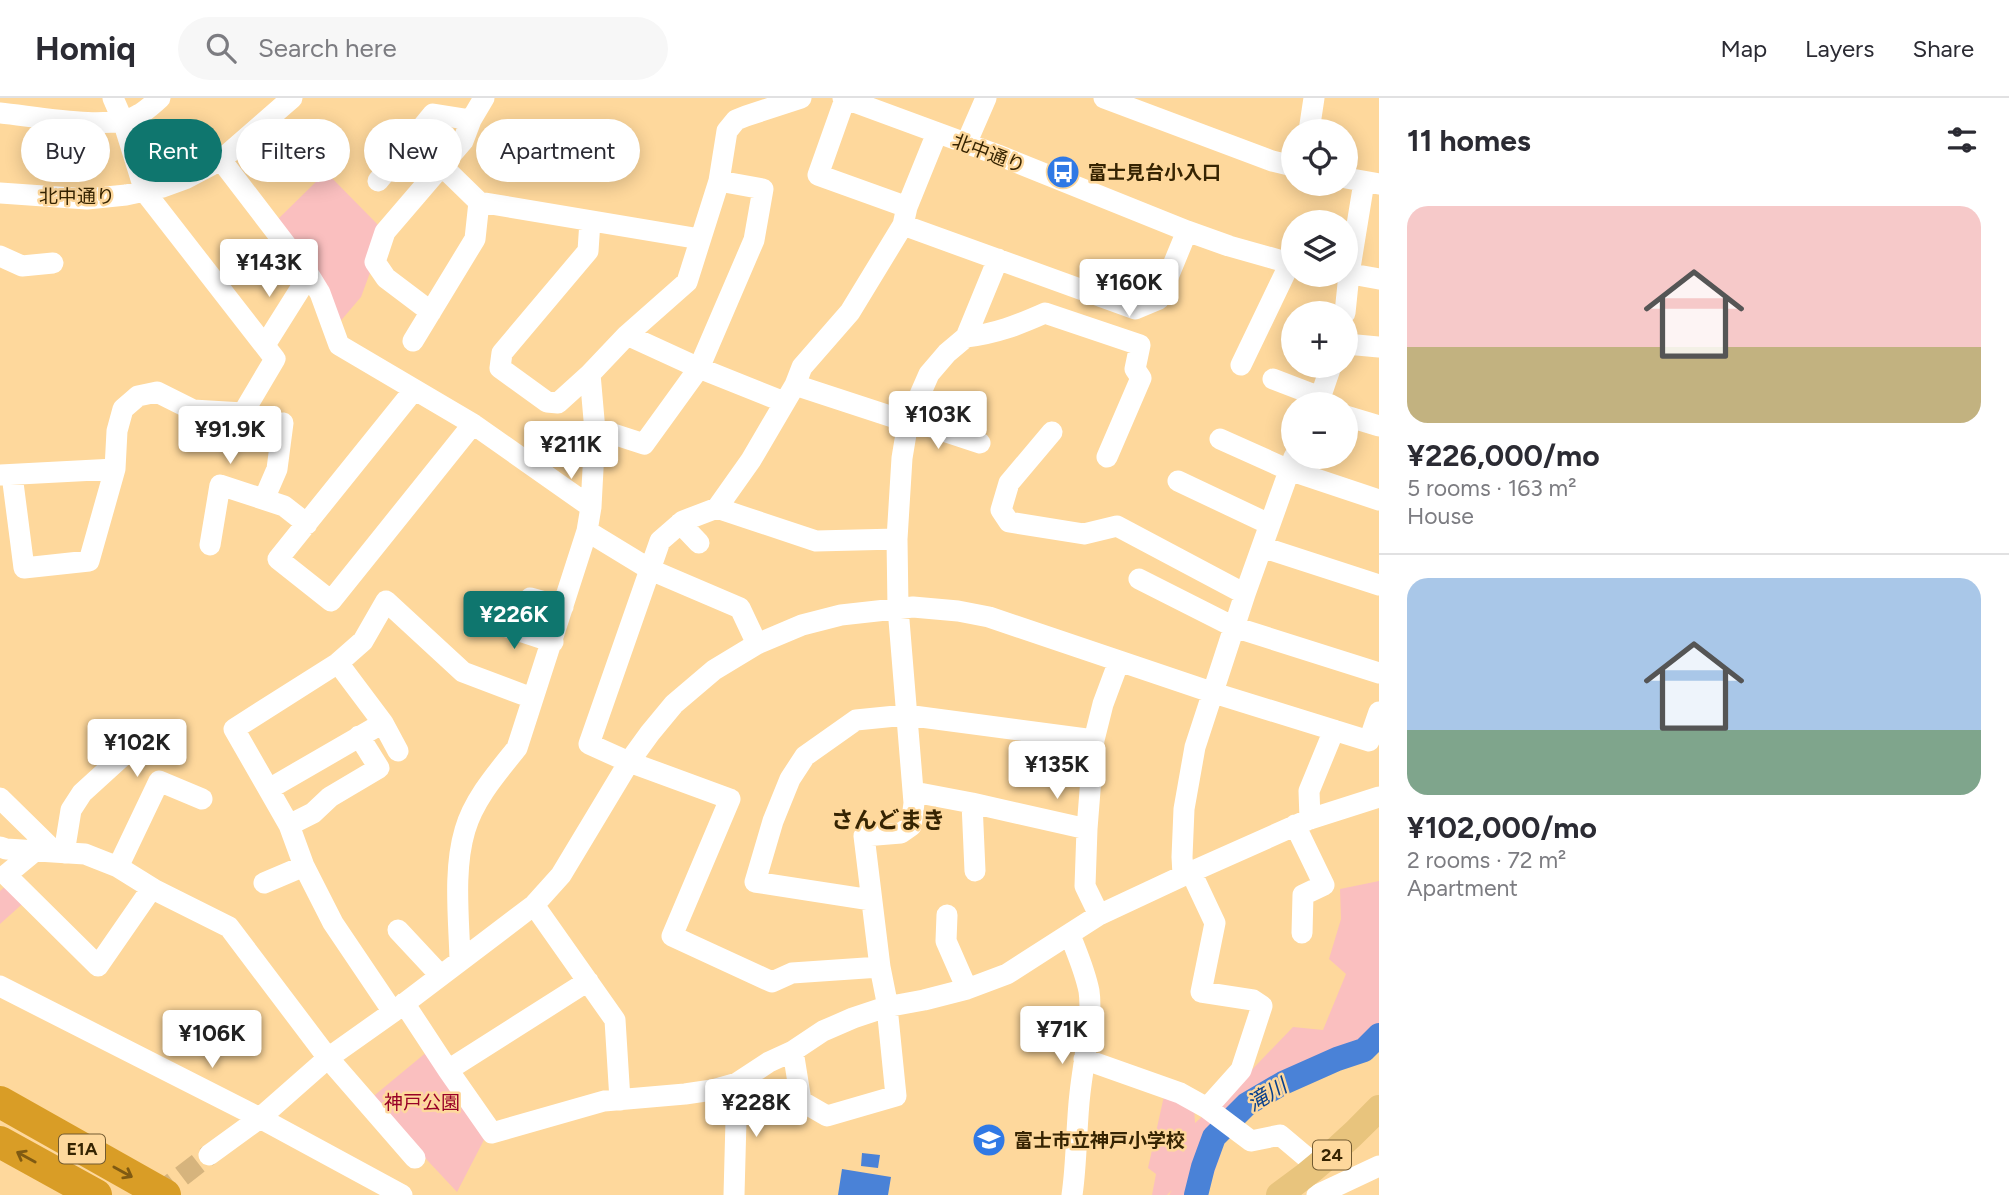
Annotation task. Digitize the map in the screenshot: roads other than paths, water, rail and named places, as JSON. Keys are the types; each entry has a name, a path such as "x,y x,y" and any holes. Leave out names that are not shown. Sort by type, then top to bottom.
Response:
{"highway":[{"name":"E1A","path":"0,1102 165,1195"},
{"name":"E1A","path":"0,1142 96,1195"}],"main road":[{"name":"24","path":"1304,1187 1379,1108"}],"street":[{"path":"113,98 145,192 275,359 243,413 193,410 158,392 138,396 123,409 108,431 115,469 89,561 24,568 6,475 115,469"},
{"path":"0,113 96,123 123,121 137,116 160,98"},
{"name":"北中通り","path":"222,158 292,98"},
{"path":"462,142 484,98"},
{"path":"590,220 588,251 502,353 500,368 547,402 558,403 627,335 687,282 719,181 727,131 736,120 801,98"},
{"path":"844,98 818,175 998,259 1135,310 1159,299 1187,231"},
{"name":"北中通り","path":"844,98 1187,231 1281,260"},
{"path":"966,144 986,98"},
{"path":"1104,98 1281,163"},
{"path":"1311,119 1314,98"},
{"path":"429,119 433,114 471,120"},
{"path":"880,967 792,973 772,982 672,936 730,799 629,762 589,744 660,541 680,523 717,508 751,460 802,367 850,312 905,216 937,133"},
{"path":"222,163 309,275 320,293 339,345 473,424 591,507"},
{"path":"595,431 644,444 699,368 754,240 763,189 719,181"},
{"path":"1358,210 1363,181"},
{"name":"北中通り","path":"0,193 87,200 145,192 176,182"},
{"path":"427,182 385,232 375,262 386,278 431,312"},
{"path":"458,182 479,202 700,239"},
{"path":"413,341 475,239 479,202"},
{"path":"0,256 22,266 52,263"},
{"path":"793,1051 801,1101 827,1116 896,1096 886,997 864,836 901,834 911,826 914,792 898,608 897,539 902,458 909,421 929,374 947,353 966,337 998,259"},
{"path":"265,345 309,275"},
{"path":"1358,276 1379,279"},
{"path":"1241,365 1281,285"},
{"path":"966,337 1014,327 1045,313 1140,345 1135,369 1141,378 1107,457"},
{"path":"627,335 699,368 789,393 909,421 981,443"},
{"path":"1358,345 1379,347"},
{"path":"460,960 459,859 465,829 476,805 517,748 587,531 595,431 590,374"},
{"path":"1273,379 1300,392"},
{"path":"414,390 278,559 331,601 473,424"},
{"path":"1358,420 1379,426"},
{"path":"264,499 277,469 283,423"},
{"path":"1052,432 1009,483 1001,510 1009,522 1084,534 1117,526 1245,594"},
{"path":"1220,439 1281,460"},
{"path":"1207,1108 1241,1070 1262,1006 1253,1000 1202,992 1215,923 1187,873 1182,857 1184,809 1195,747 1289,469"},
{"path":"1305,469 1379,500"},
{"path":"1178,481 1269,524"},
{"path":"211,545 220,485 284,506 307,524"},
{"path":"717,508 816,541 897,539"},
{"path":"680,523 699,543"},
{"path":"587,531 651,570 740,608 757,644"},
{"path":"1262,547 1379,585"},
{"path":"1139,579 1234,627 1379,673"},
{"path":"530,598 563,607"},
{"path":"532,698 463,672 386,601 363,641 338,663 234,729 289,825 304,866 333,923 448,1070 492,1133 604,1101 685,1094 737,1083 823,1031 886,1007 967,989 1007,974 1099,915 1187,873 1303,822 1379,797"},
{"path":"209,1155 260,1118 328,1058 534,905 561,875 629,762 674,704 714,670 757,644 802,625 841,615 898,608 957,611 989,617 1214,693 1368,741 1379,712"},
{"path":"489,621 553,642"},
{"path":"1099,915 1085,886 1094,740 1103,704 1119,661"},
{"path":"338,663 383,723 398,751"},
{"path":"871,900 755,882 773,821 790,779 805,756 856,720 906,715 1094,740"},
{"path":"269,789 383,723"},
{"path":"1302,933 1303,895 1324,884 1303,822 1310,790 1334,730"},
{"path":"289,825 313,813 330,797 379,768 359,736"},
{"path":"127,752 82,793 51,852 3,879 98,966 152,888"},
{"path":"118,867 159,781 202,800"},
{"path":"914,792 1087,829"},
{"path":"0,798 51,852"},
{"path":"972,803 975,871"},
{"path":"0,847 85,854 118,867 152,888 229,927 328,1058 415,1158"},
{"path":"264,883 304,866"},
{"path":"534,905 615,1020 621,1100"},
{"path":"947,915 946,941 967,989"},
{"path":"398,930 440,975"},
{"path":"1070,935 1089,993 1072,1195"},
{"path":"448,1070 588,981"},
{"path":"0,986 260,1118 402,1195"},
{"path":"1084,1059 1180,1093 1207,1108 1251,1141 1280,1135 1304,1187 1379,1166"},
{"path":"734,1195 737,1083"}],"water":[{"path":"862,1153 880,1155 878,1168 861,1166"},
{"path":"842,1169 891,1177 888,1195 838,1195"}],"waterway":[{"name":"滝川","path":"1196,1195 1214,1137 1247,1104 1283,1083 1364,1050 1379,1035"}],"tunnel":[{"path":"157,1195 209,1155"}],"place":[{"name":"富士見台小入口","path":"1063,172"},
{"name":"富士市立神戸小学校","path":"989,1140"}],"district":[{"name":"さんどまき","path":"888,820"}],"park label":[{"name":"神戸公園","path":"422,1102"}]}
